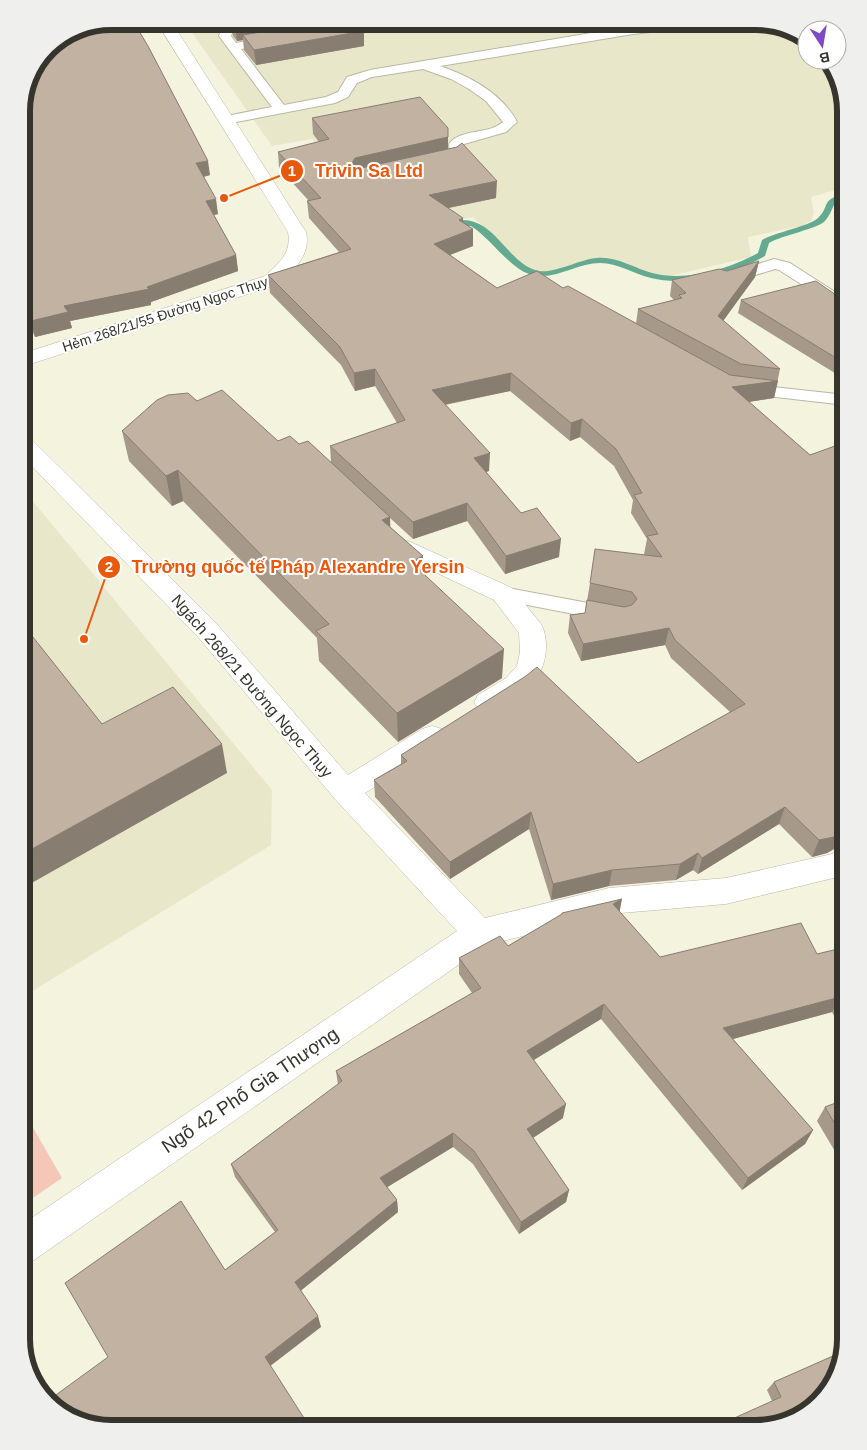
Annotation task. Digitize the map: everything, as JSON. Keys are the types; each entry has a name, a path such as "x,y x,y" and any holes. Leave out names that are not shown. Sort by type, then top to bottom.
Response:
{"street":[{"name":"Hẻm 268/21/55 Đường Ngọc Thụy","path":"30,358 272,280 290,264 300,241 297,232 169,30"},
{"name":"Ngách 268/21 Đường Ngọc Thụy","path":"30,451 207,630 345,792 479,933"},
{"path":"345,792 515,685 529,670 533,652 532,630 503,594 401,542"},
{"path":"479,933 609,900 726,891 837,866"},
{"name":"Ngõ 42 Phố Gia Thượng","path":"30,1241 479,933"}],"lane":[{"path":"226,30 225,36 281,110"},
{"path":"226,120 338,98 343,94 348,84 360,77 636,30"},
{"path":"233,47 291,37"},
{"path":"422,65 451,74 474,85 488,95 510,122 507,127 500,130 459,141 456,144 457,155 455,158 424,165"},
{"path":"723,280 774,264 784,266 837,300"},
{"path":"733,388 837,399"},
{"path":"503,594 622,616"}],"shaded area":[{"path":"190,30 762,30 782,34 797,41 797,70 826,70 829,75 834,90 837,111 837,190 811,197 814,213 811,221 801,226 748,237 751,257 657,279 601,260 534,275 473,217 392,233 312,139 272,146"},
{"path":"30,498 272,790 271,845 30,992"},
{"path":"30,1123 62,1178 30,1200"}],"building":[{"path":"111,30 138,30 208,161 196,163 216,199 206,201 236,255 147,287 149,289 64,306 68,312 31,321 30,105 38,75 57,50 80,36"},
{"path":"272,30 364,31 254,50 243,35"},
{"path":"420,97 448,128 448,137 355,158 352,163 355,167 361,168 457,147 462,143 497,181 429,195 463,218 459,220 473,229 434,244 497,288 537,271 563,288 568,286 730,375 778,381 732,387 810,455 837,445 837,835 819,840 785,807 702,858 698,853 680,864 612,870 553,884 531,812 450,862 374,780 407,761 401,755 526,676 537,667 638,763 745,704 675,640 669,628 583,644 570,615 585,613 587,600 624,607 632,605 637,599 632,592 590,583 595,549 662,557 647,536 658,534 634,495 642,493 616,449 582,419 571,423 511,373 432,390 490,453 474,458 521,513 537,508 561,539 506,556 467,503 413,522 330,446 405,420 375,369 354,373 340,347 268,275 351,249 307,201 321,198 278,152 329,139 312,118"},
{"path":"759,261 718,316 780,369 741,364 638,309 682,298 679,295 686,293 672,280 719,269 727,271"},
{"path":"816,281 837,296 837,359 741,300"},
{"path":"222,390 278,441 290,436 299,444 308,441 390,517 382,520 423,556 411,562 504,649 397,713 316,631 329,624 178,470 166,476 122,431 157,400 168,395 188,393 197,401"},
{"path":"30,633 102,724 173,687 222,744 30,850"},
{"path":"622,899 613,904 660,957 801,923 817,954 837,949 837,998 723,1028 813,1130 748,1178 604,1004 527,1051 566,1104 527,1129 569,1190 521,1222 474,1151 453,1133 380,1178 397,1200 295,1282 318,1316 265,1357 305,1420 105,1420 75,1412 54,1397 108,1357 65,1283 181,1201 225,1270 278,1230 231,1164 342,1081 336,1071 481,988 459,958 500,936 508,946 562,913"},
{"path":"837,1102 837,1128 825,1107"},
{"path":"835,1355 829,1375 817,1393 792,1412 772,1418 730,1420 781,1397 774,1382"}],"waterway":[{"path":"448,226 459,223 473,223 488,234 517,263 538,274 555,272 590,261 604,260 653,276 664,278 693,277 725,270 752,260 762,254 765,242 777,235 819,222 826,214 830,203 837,198"}],"place":[{"name":"Trivin Sa Ltd","path":"224,198"},
{"name":"Trường quốc tế Pháp Alexandre Yersin","path":"84,639"}]}
